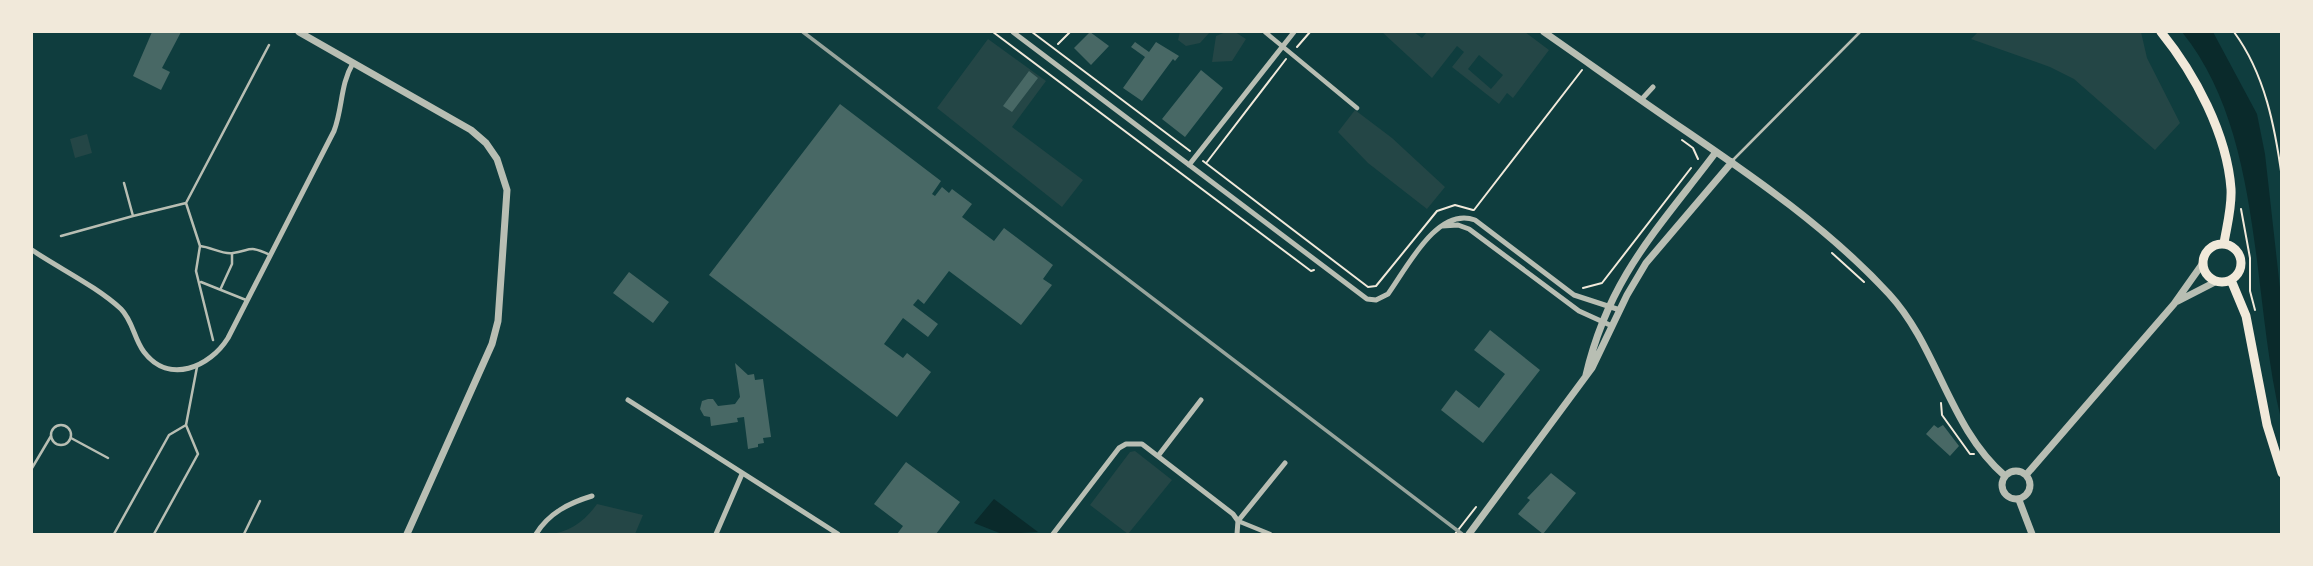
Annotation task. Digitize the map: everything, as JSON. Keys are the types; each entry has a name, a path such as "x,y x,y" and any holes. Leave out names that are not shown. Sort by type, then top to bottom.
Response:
{"main road":[{"path":"2161,32 2190,73 2208,109 2222,147 2231,188 2224,243"},
{"path":"2224,243 2234,247 2241,257 2239,273 2231,280 2217,281 2205,272 2203,263 2211,246 2224,243"},
{"path":"2231,280 2246,316 2267,425 2281,473"}],"street":[{"path":"299,32 471,130 486,143 498,159 505,179 507,201 500,310 492,344 407,534"},
{"path":"1013,32 1367,299 1376,300 1388,294 1436,229 1450,218 1462,217 1475,220 1574,295 1620,310"},
{"path":"1265,32 1357,108"},
{"path":"1189,165 1294,32"},
{"path":"1544,32 1747,170 1815,226 1898,304 1919,334 1968,428 1987,457 2005,475"},
{"path":"32,250 122,310 137,341 153,360 177,369 197,367 218,354 334,131 341,112 342,83 353,63"},
{"path":"1641,100 1653,87"},
{"path":"1585,378 1608,306 1638,253 1717,152"},
{"path":"1469,534 1585,378 1646,263 1732,162"},
{"path":"1436,229 1451,224 1469,229 1579,311 1612,326"},
{"path":"2025,475 2174,304 2203,263"},
{"path":"2174,304 2217,281"},
{"path":"628,400 836,534"},
{"path":"1158,456 1201,400"},
{"path":"1053,534 1119,449 1136,443 1158,456 1233,514 1238,521 1270,534"},
{"path":"1237,534 1238,521 1285,463"},
{"path":"2015,471 2025,475 2029,481 2029,491 2019,499 2011,499 2004,494 2001,482 2005,475 2015,471"},
{"path":"716,534 742,474"},
{"path":"536,534 551,516 569,503 592,496"},
{"path":"2019,499 2031,534"}],"lane":[{"path":"1732,162 1860,32"},
{"path":"213,340 196,259 200,246 186,203 269,45"},
{"path":"124,183 133,216"},
{"path":"61,236 186,203"},
{"path":"200,246 232,254 247,247 270,255"},
{"path":"220,288 232,264 232,254"},
{"path":"200,281 246,300"},
{"path":"154,534 198,454 186,425 197,367"},
{"path":"32,468 52,431 61,425 68,427 71,438 108,458"},
{"path":"114,534 169,435 186,425"},
{"path":"51,436 54,442 64,445 71,438"},
{"path":"244,534 260,500"}],"path":[{"path":"993,32 1311,271 1318,269"},
{"path":"1032,32 1186,148"},
{"path":"1058,44 1070,32"},
{"path":"1310,32 1206,163 1368,287 1376,286 1437,211 1455,205 1474,211 1585,65"},
{"path":"2234,32 2255,67 2272,117 2281,178"},
{"path":"1602,283 1699,158"},
{"path":"2241,207 2250,258 2250,291 2256,311"},
{"path":"1824,245 1872,290"},
{"path":"1941,398 1942,415 1970,454 1977,454"}],"shaded area":[{"path":"1180,32 1210,32 1200,43 1186,46 1178,40"},
{"path":"1235,32 1246,39 1232,61 1212,62 1216,36"},
{"path":"1382,32 1414,32 1422,38 1427,32 1525,32 1549,50 1513,98 1507,93 1499,104 1452,67 1464,52 1457,46 1432,78","holes":["1479,55 1503,75 1491,89 1468,69"]},
{"path":"1978,32 2141,32 2147,58 2180,123 2155,150 2074,79 2050,67 1971,39"},
{"path":"2182,32 2213,32 2257,114 2265,154 2281,297 2281,419 2271,371 2251,217 2241,166 2228,118 2209,73"},
{"path":"988,39 1046,81 1012,127 1083,180 1062,207 937,108"},
{"path":"1355,110 1392,138 1445,187 1427,209 1368,163 1338,132"},
{"path":"87,134 92,153 75,158 70,139"},
{"path":"1135,451 1172,480 1128,534 1090,505 1130,452"},
{"path":"994,499 1038,532 1002,534 974,523"},
{"path":"597,504 643,515 635,534 548,534 576,525"}],"building":[{"path":"152,32 181,32 162,68 170,72 161,90 133,76"},
{"path":"1090,32 1109,46 1091,65 1074,48"},
{"path":"1135,42 1149,52 1156,42 1179,56 1175,61 1173,59 1142,101 1123,88 1145,57 1131,47"},
{"path":"1201,70 1223,88 1185,137 1162,119"},
{"path":"1029,71 1038,78 1012,112 1003,106"},
{"path":"840,104 941,181 932,194 935,196 942,187 949,193 952,189 972,204 962,217 994,241 1004,228 1053,265 1043,279 1052,285 1021,325 949,271 924,304 918,299 913,305 938,324 928,337 903,318 884,344 903,358 907,353 931,372 897,417 709,275"},
{"path":"629,272 669,302 653,323 613,293"},
{"path":"1490,330 1540,370 1483,443 1441,410 1456,390 1479,408 1505,374 1474,350"},
{"path":"735,363 748,375 754,374 755,380 763,379 771,437 763,438 764,443 758,444 758,447 748,449 744,417 737,418 738,422 711,426 710,417 704,416 700,409 702,401 708,399 713,399 718,406 735,404 740,397"},
{"path":"1934,425 1938,428 1943,425 1959,446 1950,456 1926,434"},
{"path":"906,462 960,502 936,534 897,534 903,526 874,504"},
{"path":"1551,473 1576,493 1543,534 1518,514 1530,500 1527,498"}],"railway":[{"path":"803,32 1462,534"}]}
